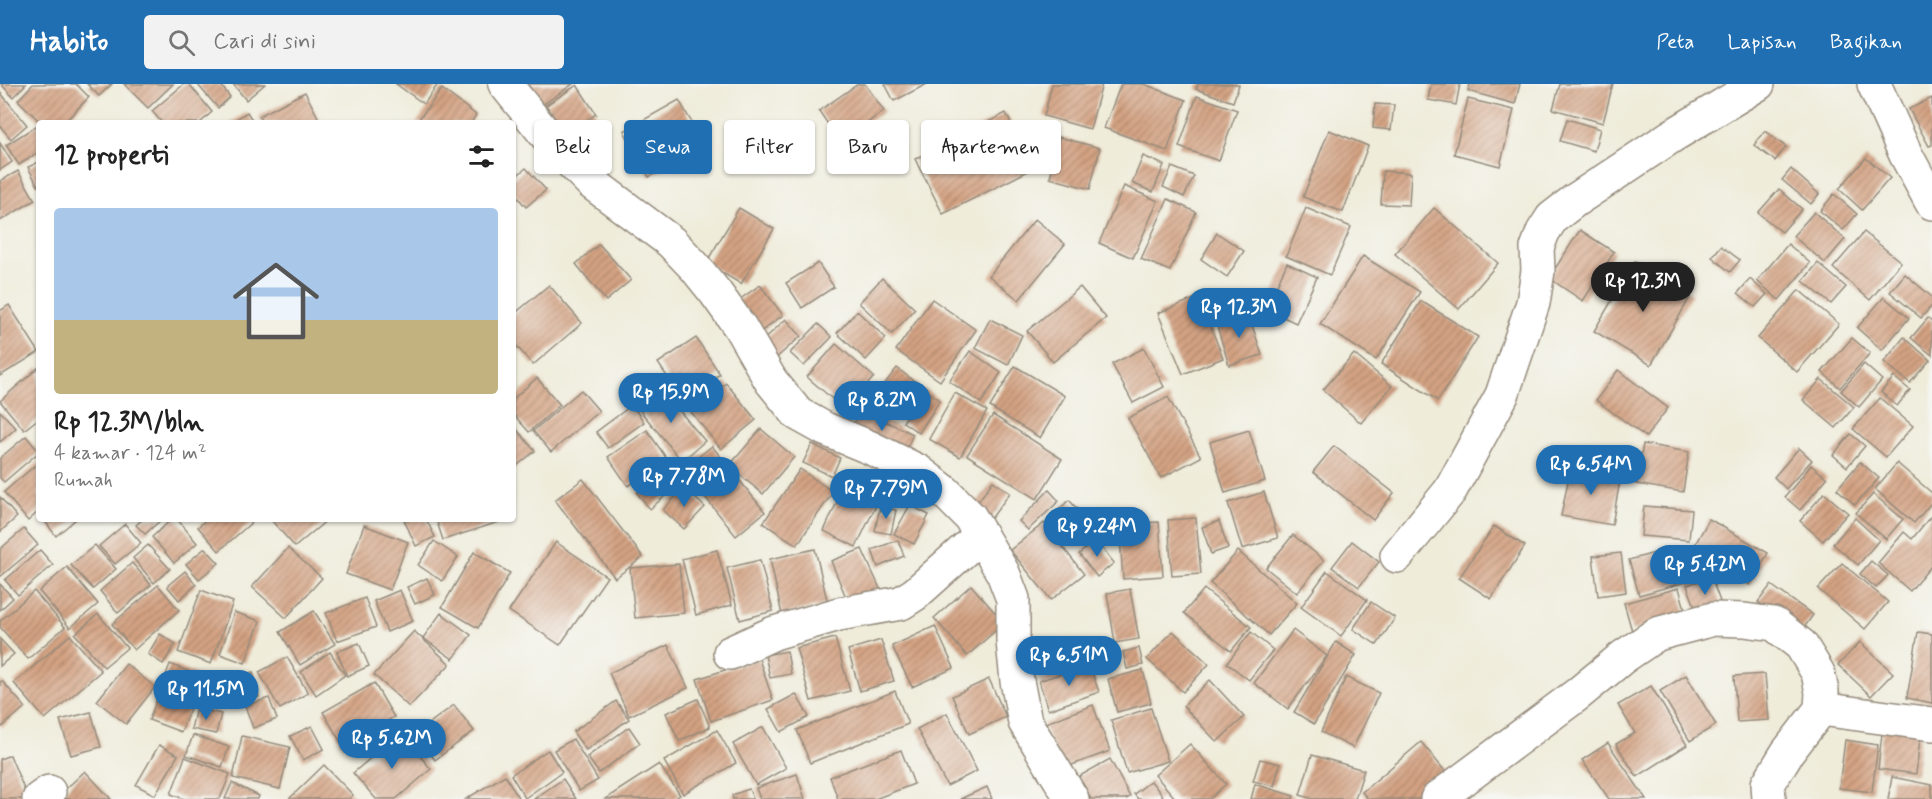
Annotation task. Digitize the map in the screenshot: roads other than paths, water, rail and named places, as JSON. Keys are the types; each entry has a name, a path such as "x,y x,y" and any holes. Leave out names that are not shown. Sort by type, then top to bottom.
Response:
{"street":[{"path":"505,84 555,146 592,183 670,242 694,266 740,327 771,381 798,414 825,429 918,471 944,491 970,517 1003,573 1013,599 1013,641 1017,681 1025,722 1072,799"},
{"path":"1397,556 1450,491 1502,395 1533,303 1538,271 1537,248 1552,218 1672,136 1758,84"},
{"path":"1874,84 1906,155 1932,203"},
{"path":"730,653 774,633 839,614 901,603 915,594 981,535"},
{"path":"1437,799 1578,694 1623,657 1658,634 1713,619 1774,624 1801,645 1818,673 1822,692 1821,709 1787,753 1768,784 1769,799"},
{"path":"1821,709 1932,724"}]}
